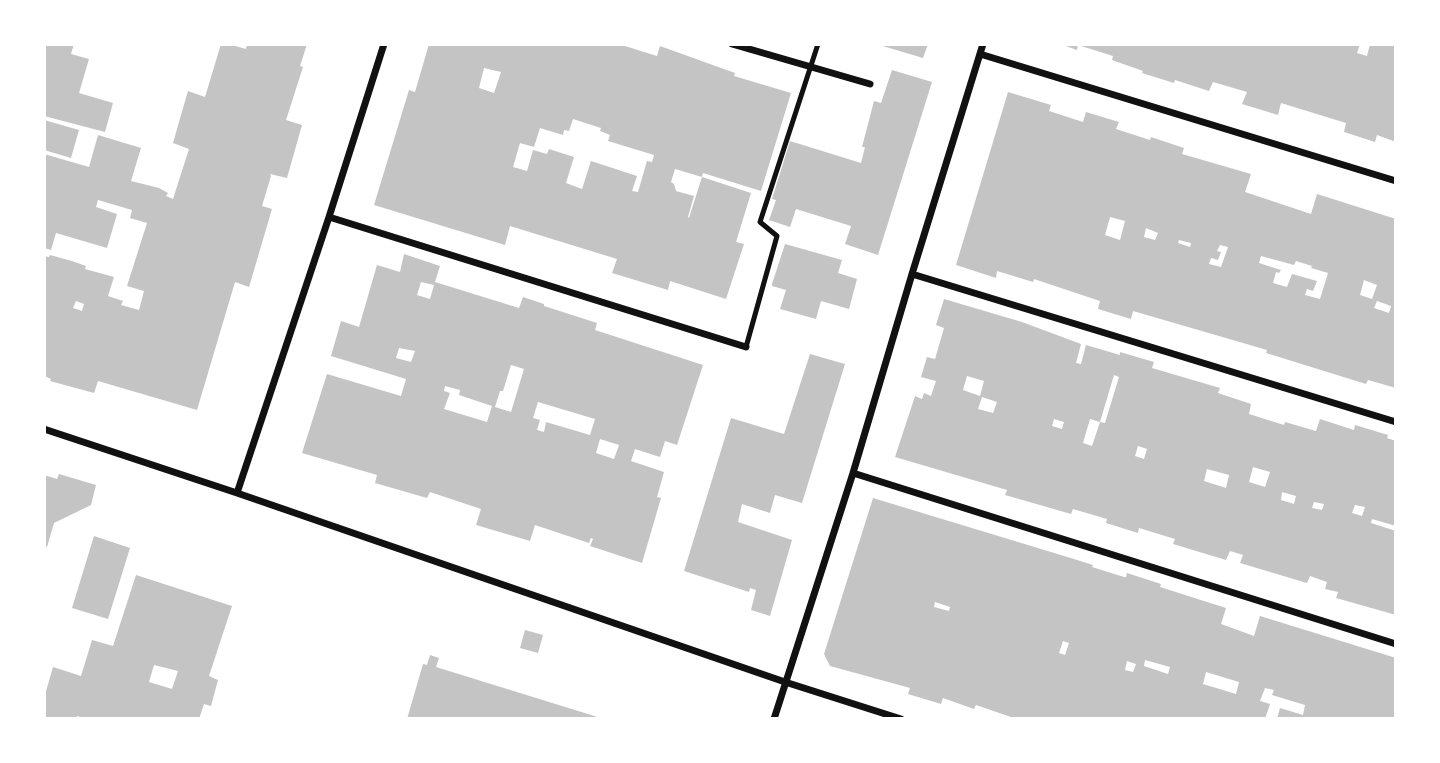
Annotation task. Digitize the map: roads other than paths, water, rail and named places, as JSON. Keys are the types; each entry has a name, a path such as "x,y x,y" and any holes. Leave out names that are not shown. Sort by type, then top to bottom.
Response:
{"street":[{"path":"237,493 384,44"},
{"path":"732,44 870,84"},
{"path":"774,719 853,473 983,44"},
{"path":"980,54 1396,181"},
{"path":"329,217 746,347"},
{"path":"912,274 1396,422"},
{"path":"44,429 785,682 901,719"},
{"path":"853,473 1396,644"}],"lane":[{"path":"746,347 777,236 760,222 818,44"}]}
